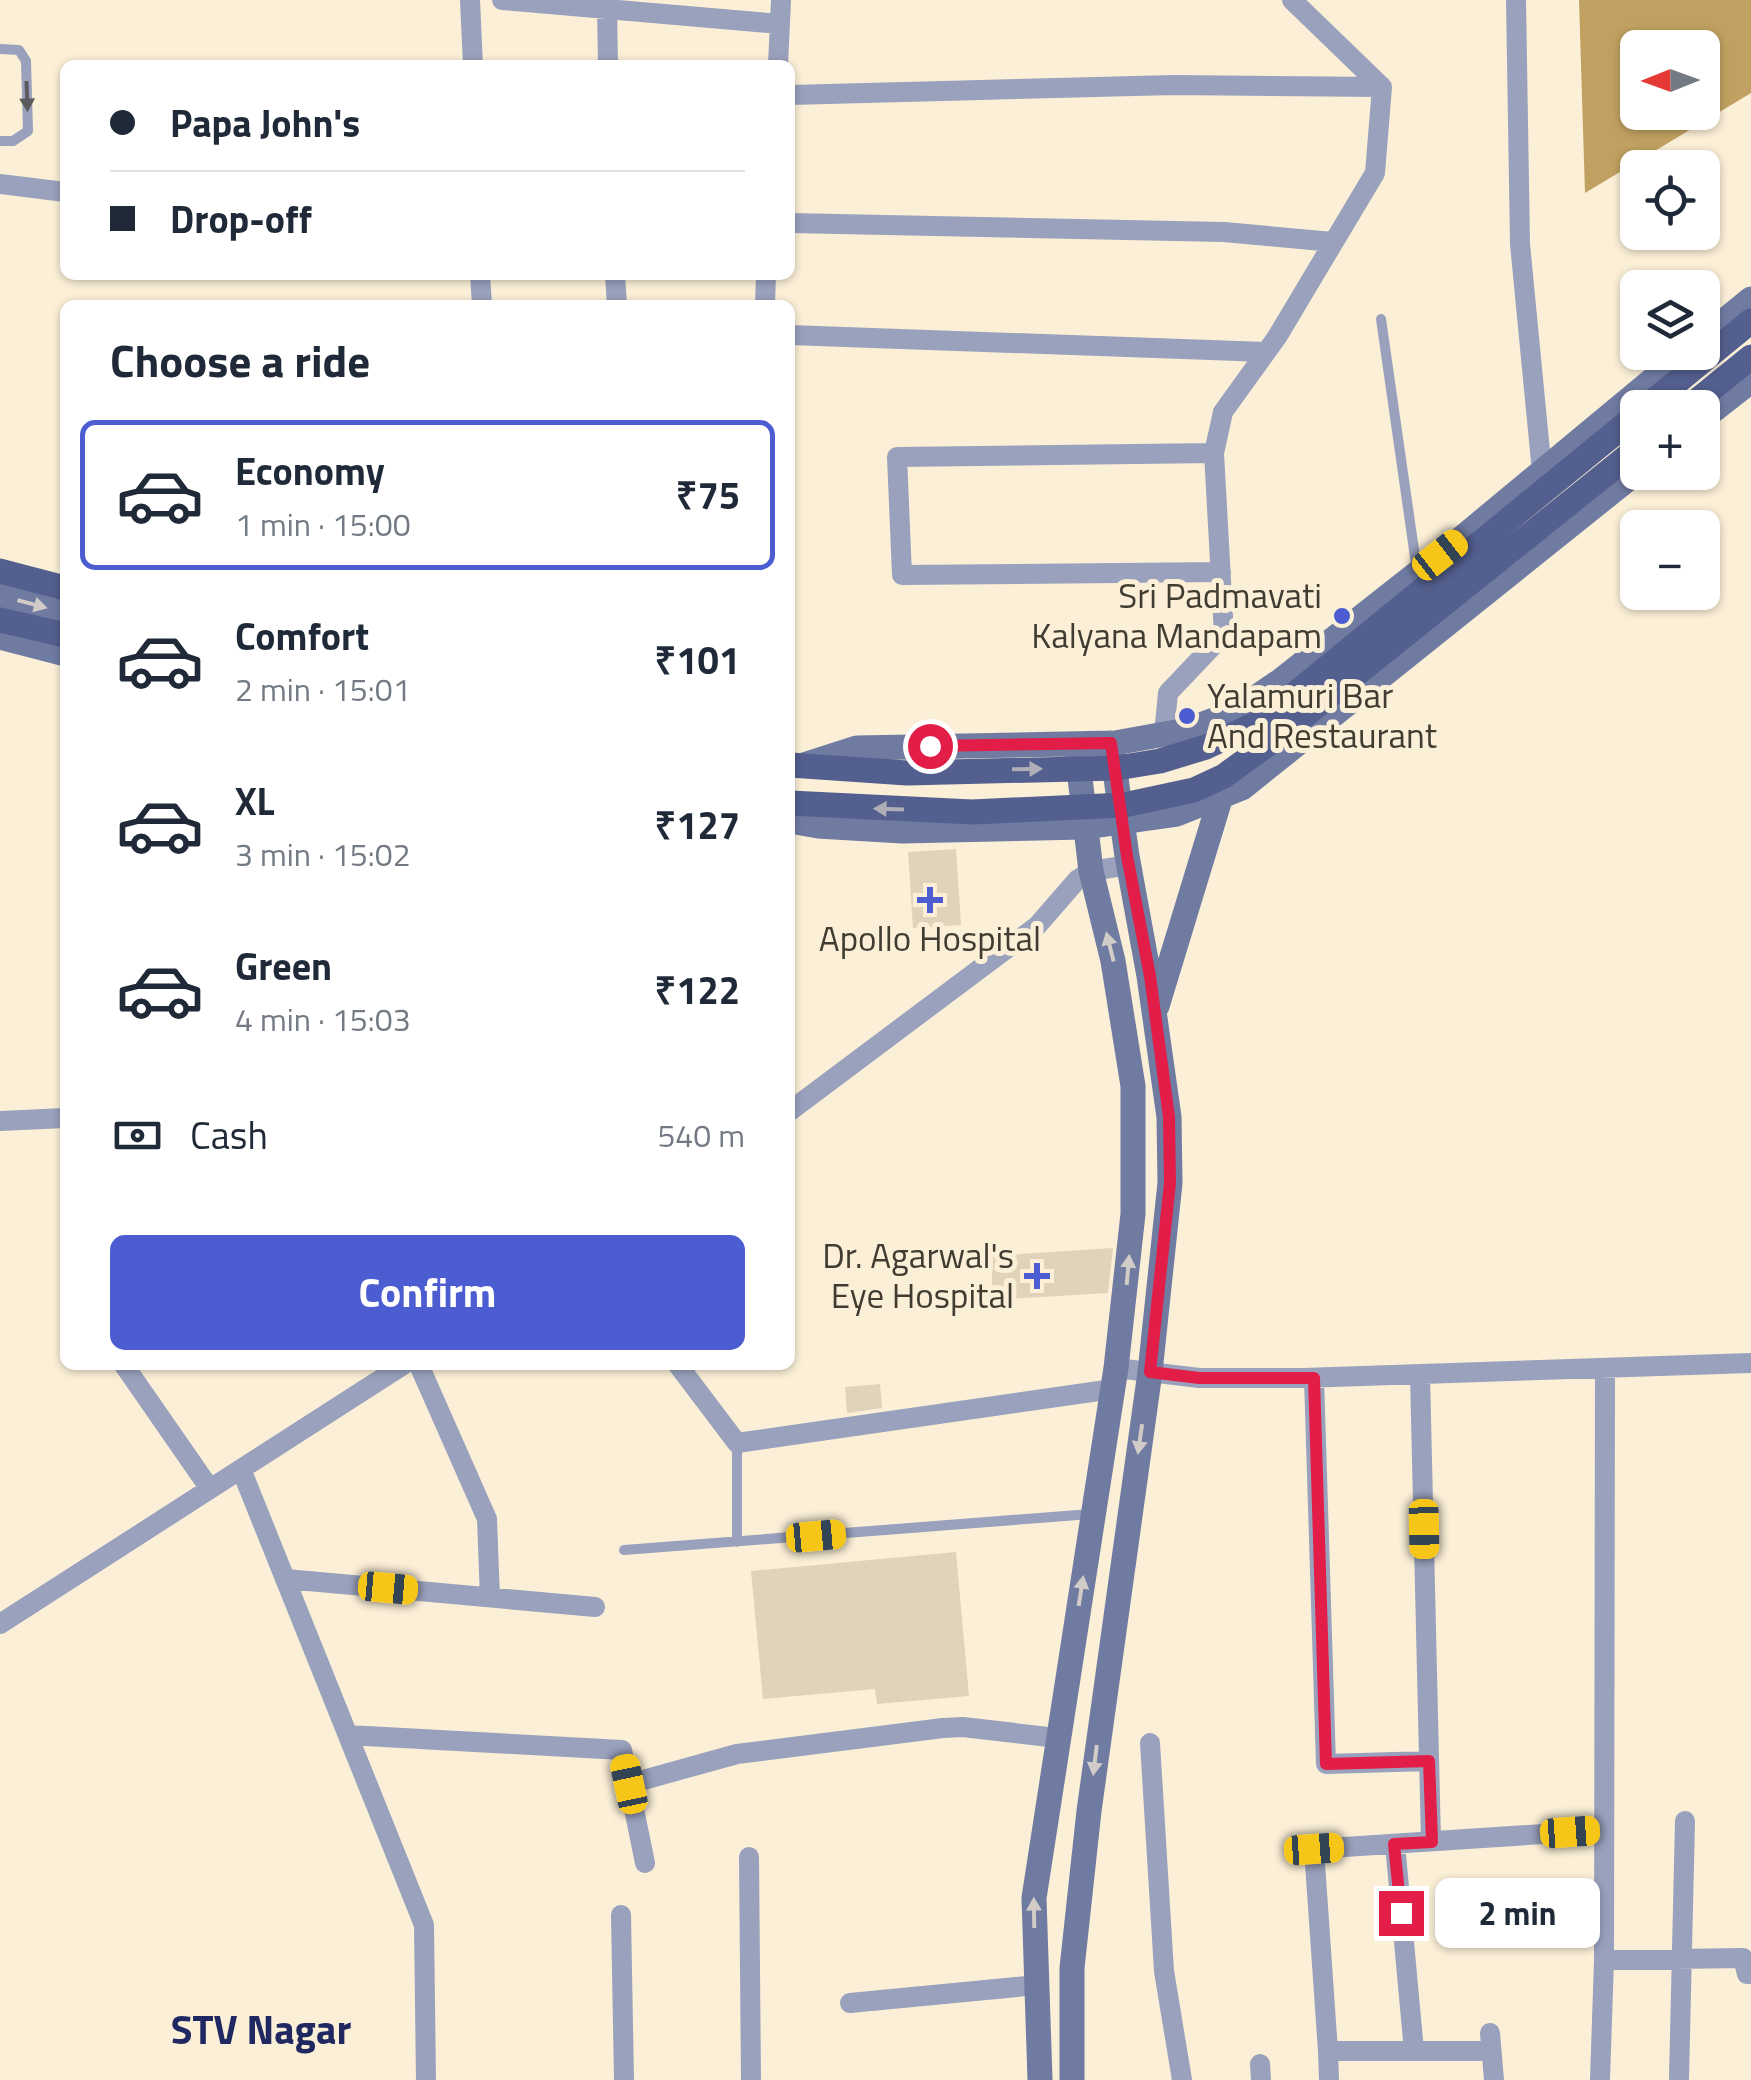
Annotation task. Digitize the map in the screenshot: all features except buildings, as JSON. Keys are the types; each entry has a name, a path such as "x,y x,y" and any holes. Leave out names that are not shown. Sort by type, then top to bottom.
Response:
{"main road":[{"path":"1667,390 1751,321"},
{"path":"1710,390 1751,357"},
{"path":"795,767 907,773 1117,768 1160,761 1206,747 1262,721 1620,429"},
{"path":"795,803 972,812 1124,805 1194,790 1224,776 1279,736 1620,462"},
{"path":"0,571 60,587"},
{"path":"0,620 60,634"}],"street":[{"path":"470,0 473,60"},
{"path":"502,0 780,24"},
{"path":"778,60 781,0"},
{"path":"1292,0 1382,87"},
{"path":"1516,0 1520,244 1542,472"},
{"path":"607,9 608,60"},
{"path":"795,95 1174,85 1382,87"},
{"path":"1164,734 1168,692 1224,634 1214,453 1223,412 1266,352 1375,173 1382,87"},
{"path":"0,184 60,191"},
{"path":"795,223 1224,232 1334,242"},
{"path":"1720,324 1751,299"},
{"path":"795,335 1266,352"},
{"path":"795,766 857,748 1111,743 1187,730 1233,713 1417,573 1664,370"},
{"path":"1720,405 1751,381"},
{"path":"1214,453 897,457 902,575 1221,572"},
{"path":"795,822 902,831 1084,827 1177,814 1242,788 1620,485"},
{"path":"0,596 60,611"},
{"path":"0,637 60,653"},
{"path":"1072,2080 1072,1968 1089,1812 1150,1372 1170,1183 1169,1117 1111,743"},
{"path":"1040,2080 1034,1898 1115,1378 1133,1214 1133,1086 1114,961 1091,871 1076,744"},
{"path":"1155,1014 1221,796"},
{"path":"795,1107 1038,926 1077,880 1091,871 1129,866"},
{"path":"0,1122 60,1118"},
{"path":"682,1370 737,1443 1150,1372 1199,1378 1314,1378 1751,1363"},
{"path":"1600,2080 1604,1960 1604,1369"},
{"path":"127,1370 210,1489"},
{"path":"0,1622 395,1370"},
{"path":"422,1370 487,1519 490,1598"},
{"path":"1420,1375 1432,1842"},
{"path":"1314,1378 1326,1764 1429,1761"},
{"path":"242,1469 424,1925 426,2080"},
{"path":"286,1579 595,1607"},
{"path":"629,1784 737,1754 943,1728 963,1726 1057,1738"},
{"path":"348,1735 622,1750 645,1863"},
{"path":"1150,1742 1164,1970 1182,2080"},
{"path":"1679,2078 1686,1821"},
{"path":"1329,2080 1314,1849 1604,1830"},
{"path":"1394,1844 1414,2051"},
{"path":"749,1857 751,2080"},
{"path":"621,1915 624,2080"},
{"path":"1604,1960 1743,1958 1747,1974 1751,1974"},
{"path":"850,2003 1036,1984"},
{"path":"1328,2051 1414,2051 1491,2042 1494,2080"}],"lane":[{"path":"0,49 19,50 26,61 28,131 13,141 0,141"},
{"path":"1381,319 1417,573"},
{"path":"737,1443 737,1542"},
{"path":"624,1550 1093,1514"}],"shaded area":[{"path":"1579,0 1751,0 1751,93 1720,112 1720,30 1620,30 1620,130 1690,130 1656,150 1620,150 1620,172 1585,193"}],"place":[{"name":"Sri Padmavati Kalyana Mandapam","path":"1342,616"},
{"name":"Yalamuri Bar And Restaurant","path":"1187,716"},
{"name":"Apollo Hospital","path":"930,900"},
{"name":"Dr. Agarwal's Eye Hospital","path":"1037,1276"}],"district":[{"name":"STV Nagar","path":"261,2030"}],"route":[{"path":"930,746 1111,743 1169,1117 1170,1183 1150,1372 1199,1378 1314,1378 1326,1764 1429,1761 1432,1842 1394,1844 1401,1913"}]}
